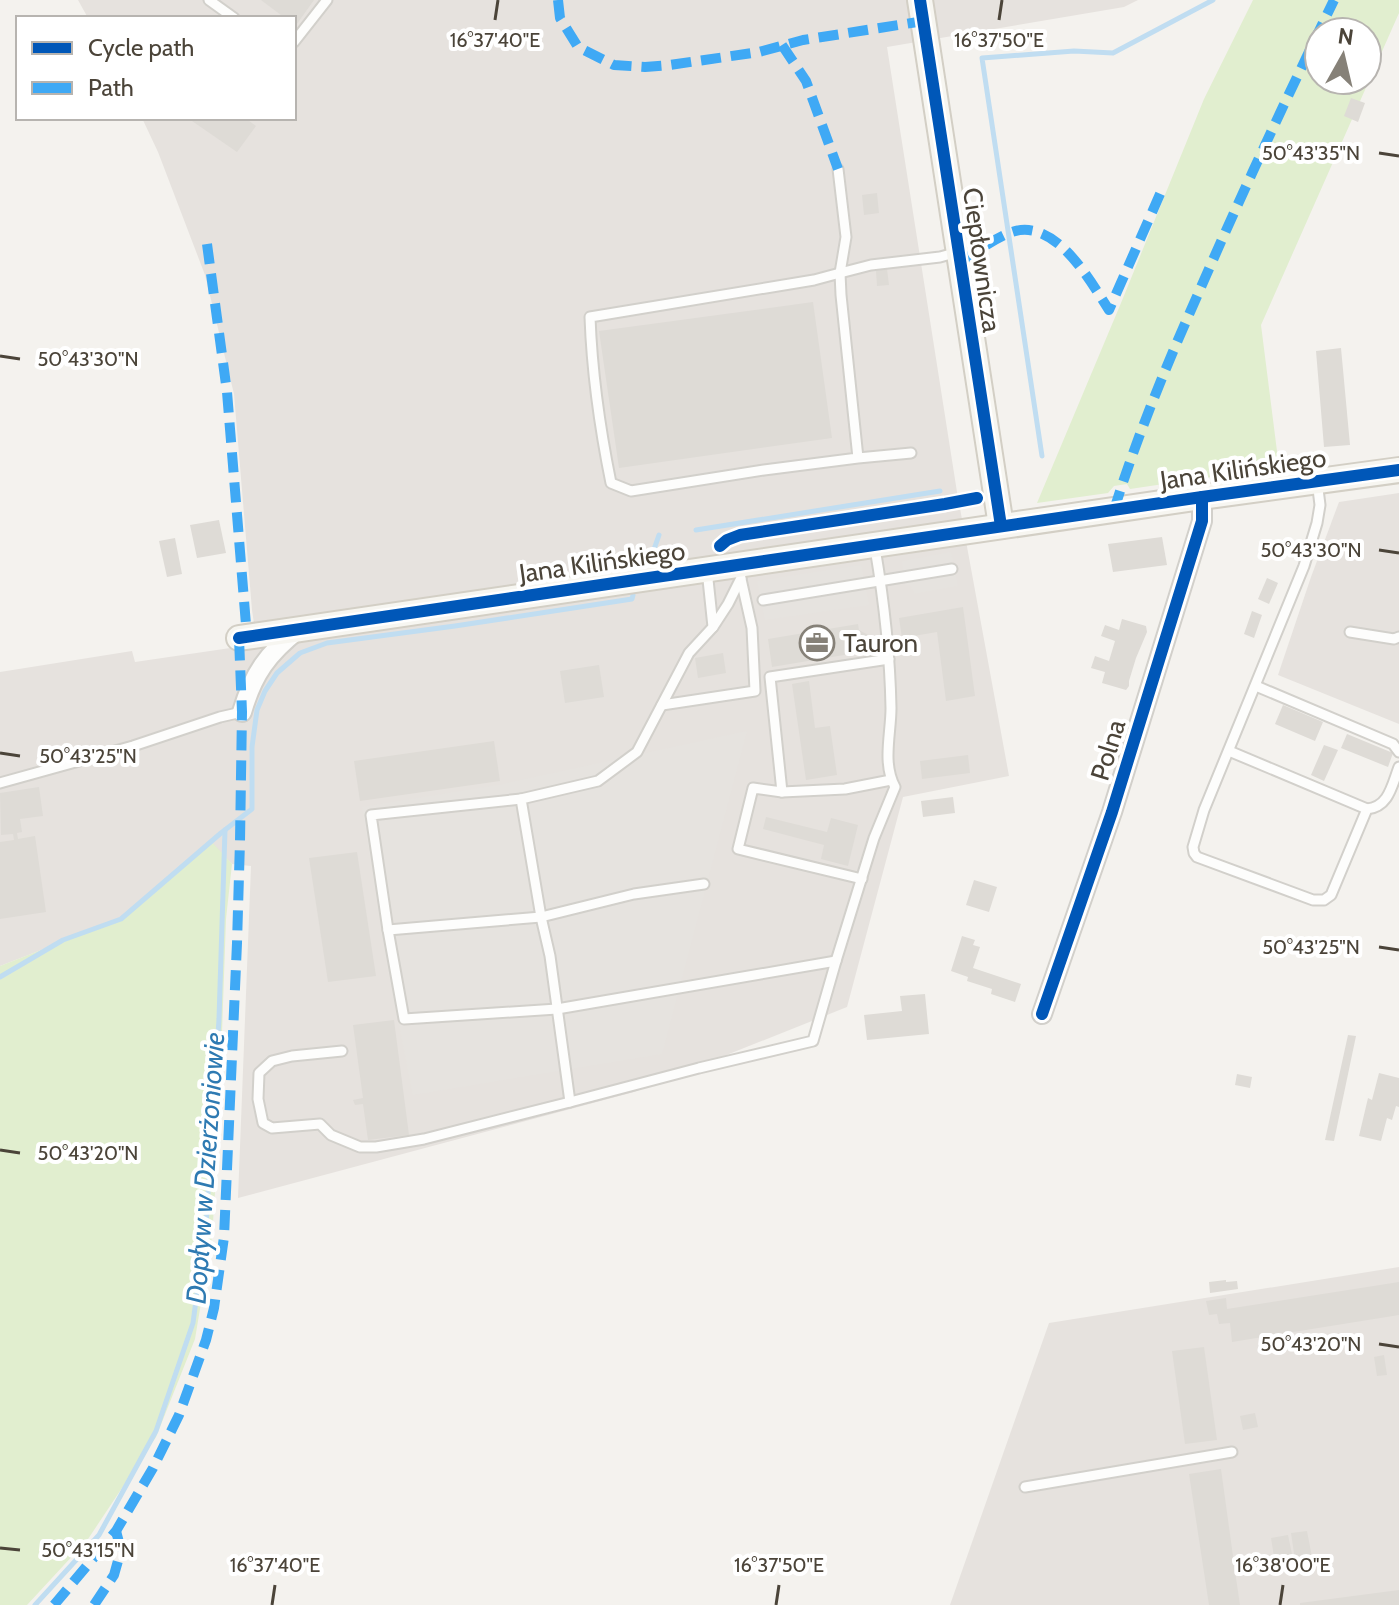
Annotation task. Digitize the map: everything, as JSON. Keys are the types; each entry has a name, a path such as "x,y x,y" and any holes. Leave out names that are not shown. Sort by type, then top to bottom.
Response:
{"street":[{"name":"Ciepłownicza","path":"920,0 1001,526"},
{"name":"Jana Kilińskiego","path":"239,638 707,570 741,572 1001,526 1399,470"},
{"name":"Polna","path":"1042,1014 1112,812 1202,521 1202,497"},
{"path":"242,712 249,689 267,659 299,629"}],"lane":[{"path":"209,0 231,16"},
{"path":"296,39 327,0"},
{"path":"838,169 846,237 840,273 841,295 858,458"},
{"path":"911,453 764,470 631,491 611,483 603,440 590,317 814,280 871,265 958,252"},
{"path":"1317,481 1320,505 1304,566 1204,810 1194,853 1197,857 1313,900 1324,900 1331,895 1367,809"},
{"path":"342,1051 272,1061 259,1073 258,1099 263,1123 272,1128 320,1124 331,1135 360,1147 376,1147 424,1139 813,1041 874,838 895,787 888,763 891,711 889,659 875,546"},
{"path":"763,600 952,569"},
{"path":"707,570 713,627"},
{"path":"741,572 728,604 713,627 689,653 637,752 598,781 521,799 371,815 404,1019 557,1009 836,961"},
{"path":"662,705 755,691 752,628 741,572"},
{"path":"1350,632 1394,639 1399,637"},
{"path":"782,792 770,677 889,659"},
{"path":"1256,686 1393,744 1399,752"},
{"path":"0,783 242,712"},
{"path":"1229,751 1367,809 1377,808 1387,798 1399,767"},
{"path":"862,879 738,849 753,788 782,792 845,789 891,780"},
{"path":"521,799 550,956 570,1102"},
{"path":"388,930 541,917 634,894 704,884"},
{"path":"1025,1487 1232,1452"}],"shaded area":[{"path":"78,0 1138,0 1124,7 887,47 957,492 1009,776 903,797 847,1007 634,1092 238,1198 251,866 232,864 210,842 121,919 0,966 0,672 132,651 135,662 257,644 234,394 205,275 143,120 296,120 296,16 87,16"},
{"path":"1399,493 1399,724 1278,675 1339,502"},
{"path":"951,552 958,586 914,594 910,585 905,585 902,561"},
{"path":"861,565 869,605 765,620 757,581"},
{"path":"747,731 662,1054 413,1095 386,960 362,807 498,785"},
{"path":"1399,1267 1399,1605 950,1605 1049,1323"}],"green space":[{"path":"1253,0 1399,0 1399,13 1383,49 1383,16 1303,16 1303,96 1362,96 1261,325 1279,467 1130,489 1127,484 1114,486 1108,493 1037,503 1204,99"},
{"path":"211,841 232,864 226,919 212,1237 195,1339 156,1437 88,1539 27,1605 0,1605 0,966 121,919"}],"building":[{"path":"261,0 314,0 296,25 296,16 282,16"},
{"path":"1351,98 1365,103 1358,122 1344,116"},
{"path":"248,120 256,126 237,152 192,121"},
{"path":"877,193 879,213 864,215 862,195"},
{"path":"887,269 889,285 877,286 876,271"},
{"path":"813,302 832,438 619,468 599,331"},
{"path":"1341,348 1350,445 1324,447 1316,351"},
{"path":"219,520 226,553 197,558 190,525"},
{"path":"1162,537 1167,565 1113,572 1108,544"},
{"path":"175,538 182,574 167,577 159,541"},
{"path":"1267,578 1278,583 1269,604 1258,599"},
{"path":"963,607 975,696 946,701 937,632 902,638 899,618"},
{"path":"1252,611 1262,615 1254,638 1244,634"},
{"path":"1122,619 1146,626 1147,632 1126,690 1102,683 1105,672 1091,668 1095,656 1109,661 1115,641 1101,636 1105,625 1119,630"},
{"name":"Tauron","path":"858,624 859,630 870,636 861,647 862,652 772,667 768,639"},
{"path":"723,653 726,673 698,678 695,658"},
{"path":"599,665 604,697 565,703 560,671"},
{"path":"809,681 815,728 830,726 837,775 806,780 792,684"},
{"path":"1283,705 1323,722 1315,741 1275,724"},
{"path":"1347,734 1393,753 1388,767 1341,748"},
{"path":"494,741 500,781 360,801 354,761"},
{"path":"1324,745 1338,750 1324,781 1311,775"},
{"path":"968,755 970,773 922,779 920,761"},
{"path":"39,787 43,816 20,819 22,832 17,833 18,839 35,836 46,912 0,919 0,842 14,840 13,834 1,835 0,793"},
{"path":"953,797 955,813 923,817 921,801"},
{"path":"766,817 827,832 831,818 858,825 848,866 821,859 824,845 763,829"},
{"path":"357,852 376,976 328,982 309,858"},
{"path":"974,880 997,887 989,912 966,905"},
{"path":"962,936 975,940 973,945 980,947 973,968 1021,984 1015,1002 991,994 992,989 967,981 968,977 951,971"},
{"path":"925,994 929,1034 867,1040 864,1015 902,1011 900,996"},
{"path":"394,1020 409,1135 368,1140 363,1104 355,1105 353,1100 363,1098 353,1025"},
{"path":"1348,1035 1356,1036 1334,1141 1325,1140"},
{"path":"1379,1073 1399,1078 1399,1107 1396,1106 1392,1120 1387,1118 1381,1141 1359,1136 1368,1098 1372,1100"},
{"path":"1237,1074 1252,1077 1250,1088 1235,1085"},
{"path":"1237,1281 1238,1289 1210,1293 1209,1282"},
{"path":"1399,1282 1399,1315 1232,1342 1230,1323 1219,1324 1217,1314 1209,1315 1206,1301 1226,1298 1227,1309"},
{"path":"1204,1347 1217,1440 1185,1444 1172,1351"},
{"path":"1384,1355 1387,1375 1377,1376 1374,1357"},
{"path":"1255,1413 1258,1427 1243,1430 1240,1416"},
{"path":"1221,1469 1240,1605 1209,1605 1189,1474"},
{"path":"1307,1531 1312,1557 1295,1560 1291,1533"},
{"path":"1288,1535 1293,1559 1275,1563 1271,1538"},
{"path":"1399,1590 1399,1605 1300,1605 1300,1603"}],"waterway":[{"name":"Dopływ w Dzierżoniowie","path":"1042,456 982,58 1074,51 1113,53 1213,0"},
{"name":"Dopływ w Dzierżoniowie","path":"696,530 940,491"},
{"name":"Dopływ w Dzierżoniowie","path":"652,555 659,535"},
{"name":"Dopływ w Dzierżoniowie","path":"0,977 63,940 121,919 252,809 252,747 257,710 277,673 300,653 327,643 632,599 633,595"},
{"name":"Dopływ w Dzierżoniowie","path":"35,1605 99,1535 156,1431 193,1323 206,1225 219,1019 225,830"}],"marked path":[{"path":"558,0 560,18 578,47 614,65 645,67 759,52 803,40 924,21"},
{"path":"1114,510 1186,320 1334,0"},
{"path":"782,45 806,81 838,169"},
{"path":"961,262 1009,233 1025,230 1041,233 1068,253 1109,310 1164,185"},
{"path":"207,244 227,392 247,637"},
{"path":"54,1605 116,1531 153,1468 179,1415 214,1308 224,1237 237,943 242,712 239,638"},
{"path":"94,1605 114,1575 121,1550 116,1531"}],"cycle path":[{"path":"920,0 1001,526"},
{"path":"239,638 1399,470"},
{"path":"1042,1014 1112,812 1202,521 1202,497"},
{"path":"720,546 740,535 977,498"}],"place":[{"name":"Tauron","path":"817,643"}]}
